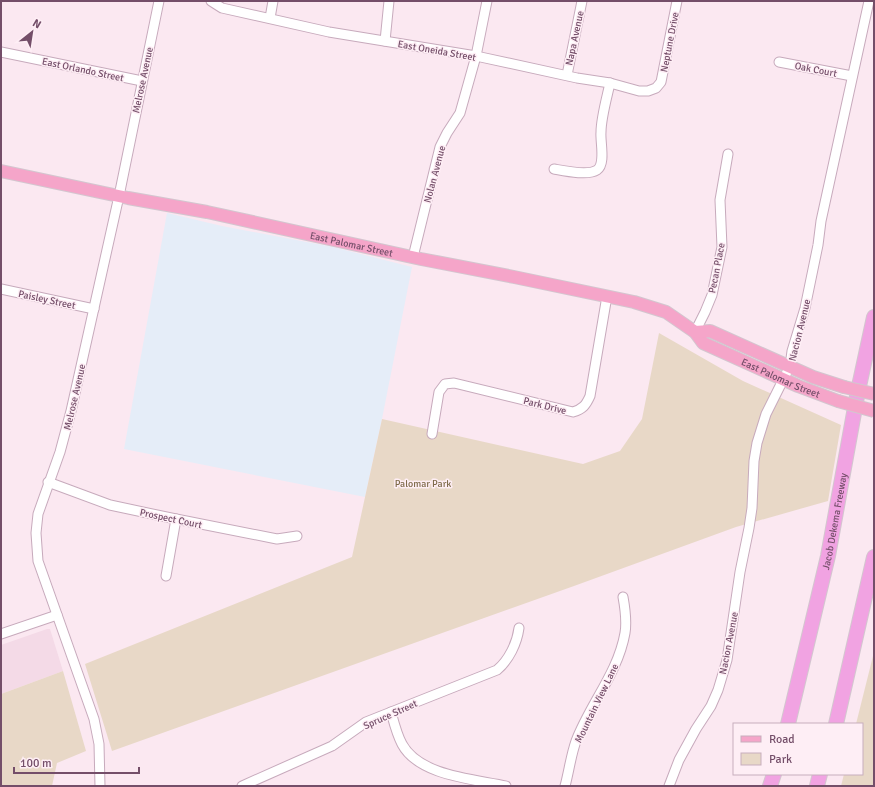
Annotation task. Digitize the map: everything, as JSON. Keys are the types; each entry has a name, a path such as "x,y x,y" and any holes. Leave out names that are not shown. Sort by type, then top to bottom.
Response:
{"highway":[{"name":"Jacob Dekema Freeway","path":"788,723 828,556 858,391 874,317"},
{"path":"836,723 874,557"},
{"path":"770,786 774,775"},
{"path":"817,786 820,775"}],"main road":[{"name":"East Palomar Street","path":"1,170 119,196 183,207 412,257 514,276 634,302 666,312 695,332 703,343 798,386 838,401 874,411"},
{"name":"East Palomar Street","path":"695,332 710,330 813,377 844,387 874,394"}],"street":[{"name":"Melrose Avenue","path":"100,786 99,744 94,719 38,561 36,533 38,514 66,430 94,309 159,1"},
{"name":"East Oneida Street","path":"211,1 222,8 329,32 476,56 639,90 648,91 656,88 661,82"},
{"path":"270,18 273,1"},
{"path":"385,40 389,1"},
{"name":"Nolan Avenue","path":"412,257 440,147 460,113 476,56 487,1"},
{"name":"Napa Avenue","path":"567,75 582,1"},
{"name":"Neptune Drive","path":"661,82 677,1"},
{"name":"Nacion Avenue","path":"669,786 679,760 711,706 720,685 727,660 740,572 752,508 754,461 757,443 766,414 790,366 792,350 806,308 820,236 821,221 869,1"},
{"name":"East Orlando Street","path":"1,52 142,81"},
{"name":"Oak Court","path":"779,62 852,76"},
{"path":"554,170 588,173 597,170 601,165 600,130 610,83"},
{"name":"Pecan Place","path":"695,332 706,312 712,295 722,247 720,200 728,154"},
{"name":"Paisley Street","path":"1,289 94,309"},
{"name":"Park Drive","path":"432,434 439,392 445,384 454,383 573,412 582,409 586,405 590,396 607,296"},
{"name":"Prospect Court","path":"48,482 110,505 277,539 297,536"},
{"path":"166,576 176,519"},
{"name":"Mountain View Lane","path":"565,786 576,742 612,672 620,653 625,633 623,596"},
{"path":"1,634 57,614"},
{"name":"Spruce Street","path":"242,786 332,746 366,722 498,670 504,664 518,638 519,628"},
{"path":"391,712 402,744 408,753 424,766 440,772 506,786"}],"shaded area":[{"path":"167,213 222,226 333,247 412,267 365,497 124,449"},
{"path":"50,629 63,671 1,694 1,645"}],"green space":[{"name":"Palomar Park","path":"659,333 743,381 841,425 828,501 736,527 112,751 85,664 352,557 382,419 583,464 620,451 642,419"},
{"path":"874,652 874,786 841,786 844,775 863,775 863,723 856,723"},
{"path":"63,671 86,751 57,763 52,786 1,786 1,694"}]}
